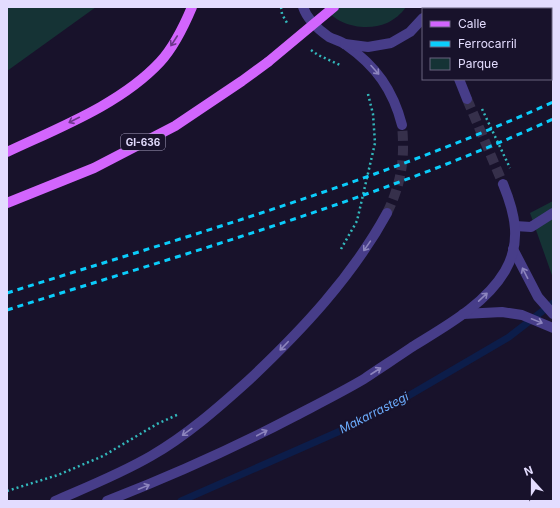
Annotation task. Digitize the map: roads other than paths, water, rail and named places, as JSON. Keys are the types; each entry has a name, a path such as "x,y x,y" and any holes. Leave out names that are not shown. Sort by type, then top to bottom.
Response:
{"main road":[{"path":"7,152 60,128 102,106 144,78 161,61 175,41 187,20 192,7"},
{"name":"GI-636","path":"7,204 94,168 175,126 268,62 334,7"}],"street":[{"path":"303,7 315,25 329,36 346,44 375,70 390,90 402,124"},
{"path":"346,44 368,47 391,43 410,32 422,19"},
{"path":"459,80 466,99"},
{"path":"107,501 147,486 244,443 300,414 363,379 463,314 493,287 505,271 513,249 515,226 514,214 504,184"},
{"path":"55,501 120,473 152,456 188,431 224,403 267,363 320,308 369,244 387,213"},
{"path":"515,226 532,226 553,213"},
{"path":"513,249 538,297 553,314"},
{"path":"463,314 502,312 522,315 553,328"}],"waterway":[{"name":"Makarrastegi","path":"181,501 347,428 403,399 509,337 553,303"}],"tunnel":[{"path":"467,99 503,184"},
{"path":"387,213 396,191 403,159 402,125"}],"railway":[{"path":"7,293 283,206 487,131 553,102"},
{"path":"7,310 283,223 352,199 487,148 553,119"}]}
